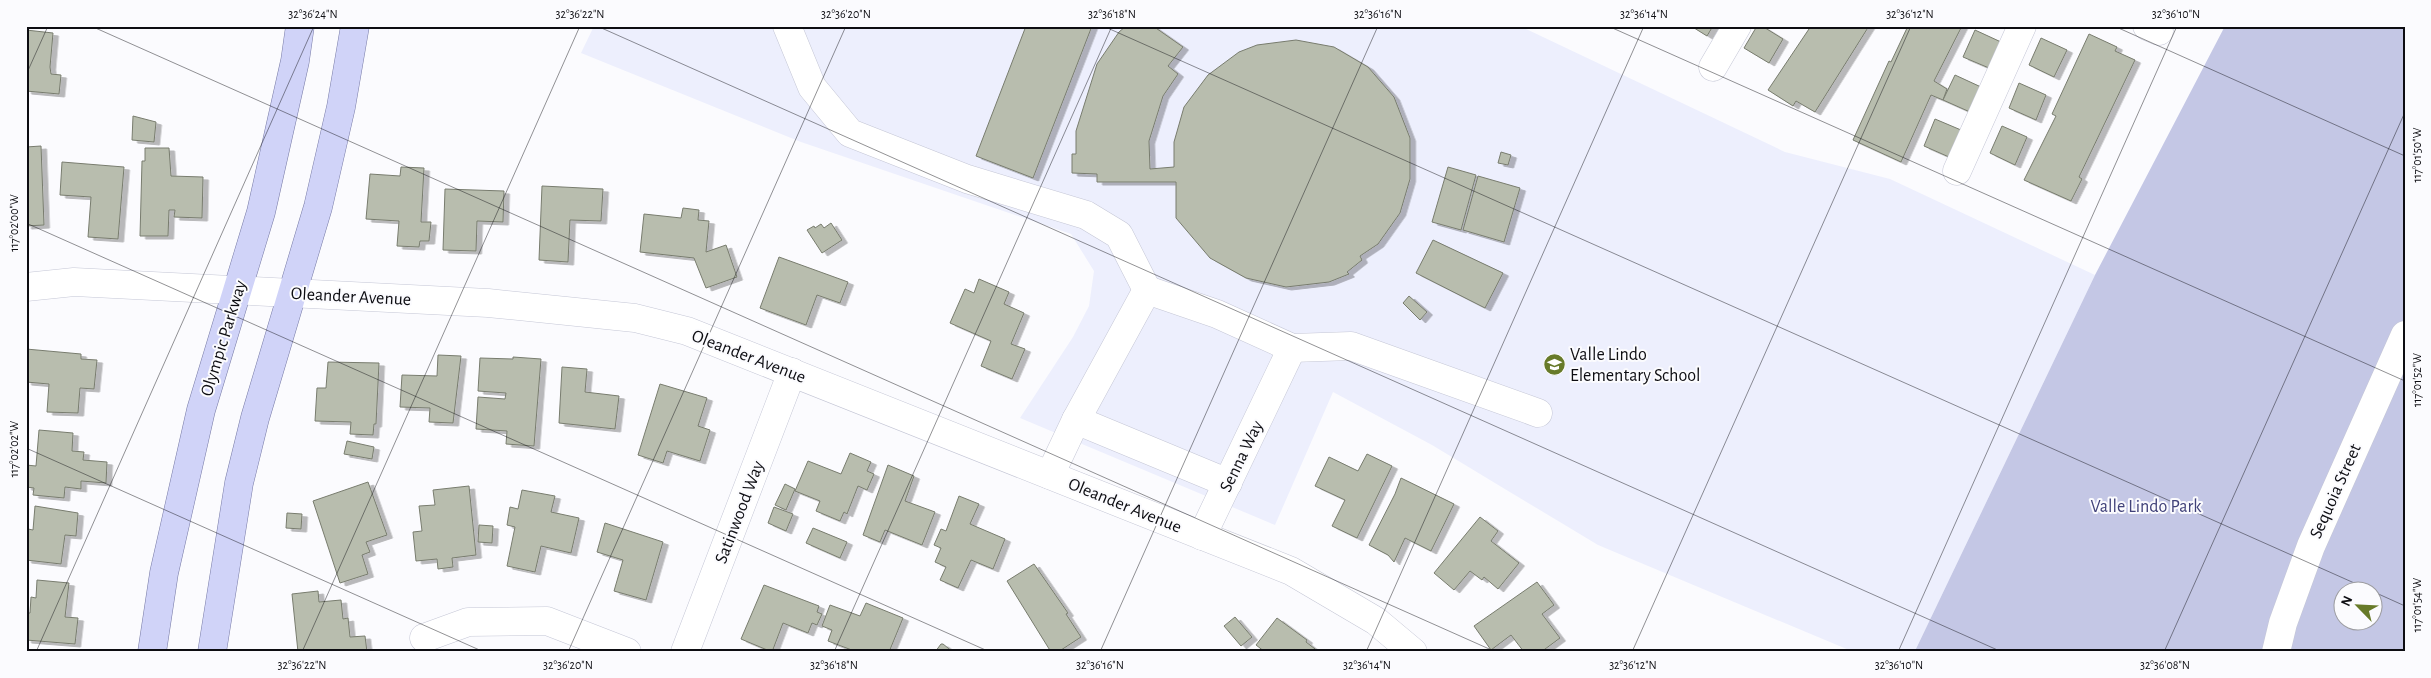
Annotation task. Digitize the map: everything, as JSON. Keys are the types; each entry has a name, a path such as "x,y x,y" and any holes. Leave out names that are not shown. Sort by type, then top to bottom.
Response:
{"main road":[{"name":"Olympic Parkway","path":"152,652 164,573 201,410 261,212 295,61 300,26"},
{"path":"212,652 239,483 291,294 318,207 341,107 355,26"}],"street":[{"path":"787,26 812,86 850,133 967,179 1086,215 1119,235 1147,290 1217,314 1292,348 1351,346 1538,413"},
{"path":"1713,66 1737,26"},
{"path":"1957,171 2022,26"},
{"name":"Oleander Avenue","path":"26,287 74,282 488,303 635,318 687,331 1291,571 1376,621 1413,652"},
{"path":"1050,475 1076,420 1147,290"},
{"name":"Sequoia Street","path":"2276,652 2283,623 2311,546 2405,334"},
{"name":"Senna Way","path":"1202,536 1292,348"},
{"name":"Satinwood Way","path":"685,652 792,372"},
{"path":"1076,420 1228,484"},
{"path":"424,638 468,622 547,621 627,652"}],"shaded area":[{"name":"Valle Lindo Elementary School","path":"594,26 1520,26 1785,152 1890,179 2095,275 1915,651 1849,650 1598,545 1432,445 1333,392 1275,525 1020,418 1073,337 1089,306 1094,271 1071,234 801,142 581,53"}],"green space":[{"name":"Valle Lindo Park","path":"2225,26 2405,26 2405,652 1915,651 2095,275"}],"building":[{"path":"1026,26 1092,26 1033,178 976,156"},
{"path":"1126,26 1133,26 1136,29 1138,26 1153,26 1183,47 1168,66 1178,74 1163,96 1149,141 1150,169 1174,167 1174,142 1184,107 1208,75 1239,52 1257,45 1296,40 1334,47 1368,67 1394,97 1410,138 1410,179 1400,213 1378,244 1360,256 1362,260 1347,272 1349,274 1329,282 1286,287 1246,278 1210,258 1176,218 1176,182 1097,182 1097,174 1072,173 1072,154 1076,154 1076,131 1097,64 1119,32"},
{"path":"1691,26 1713,26 1707,36"},
{"path":"1757,26 1762,26 1783,39 1769,63 1744,48"},
{"path":"1811,26 1869,26 1815,112 1796,101 1793,106 1768,90"},
{"path":"1908,26 1962,26 1934,81 1947,89 1943,100 1931,95 1901,162 1853,140 1889,61 1891,62"},
{"path":"26,30 53,33 50,67 51,74 61,75 59,94 26,91"},
{"path":"1975,30 2001,42 1989,68 1963,57"},
{"path":"2089,34 2117,47 2115,51 2135,60 2079,177 2082,179 2071,201 2024,180 2056,116 2052,114"},
{"path":"2041,38 2067,50 2054,77 2029,65"},
{"path":"1955,75 1981,87 1970,112 1943,100"},
{"path":"2019,83 2046,95 2036,120 2009,108"},
{"path":"133,116 156,122 154,142 132,140"},
{"path":"1935,119 1961,130 1949,157 1924,146"},
{"path":"2002,126 2027,137 2015,165 1990,153"},
{"path":"41,146 44,225 26,226 26,147"},
{"path":"145,148 169,148 171,176 203,177 202,218 174,217 175,210 169,210 168,236 140,236 142,161 145,161"},
{"path":"1501,152 1511,155 1508,165 1498,163"},
{"path":"62,162 124,167 118,239 88,237 91,197 60,195"},
{"path":"401,167 424,168 421,222 431,222 429,241 420,241 419,247 397,246 399,221 366,219 370,174 400,176"},
{"path":"1448,167 1476,175 1461,230 1432,222"},
{"path":"1478,176 1520,188 1504,242 1463,230"},
{"path":"542,186 603,189 601,221 570,220 568,262 539,260"},
{"path":"445,189 504,191 503,222 477,221 476,251 443,250"},
{"path":"683,208 699,210 698,220 709,221 706,252 726,245 737,277 706,288 694,258 640,252 644,214 681,218"},
{"path":"831,223 842,240 822,253 807,230 821,224 824,228"},
{"path":"1433,240 1503,273 1485,308 1416,273"},
{"path":"779,257 848,282 840,303 817,295 806,325 760,308"},
{"path":"979,279 1009,292 1004,304 1024,313 1011,344 1025,349 1012,379 981,366 991,341 950,323 965,289 974,293"},
{"path":"1409,296 1427,312 1420,320 1403,303"},
{"path":"26,349 81,354 81,359 97,360 94,389 80,388 78,413 47,412 49,384 26,382"},
{"path":"438,355 461,356 453,423 429,422 430,408 400,407 402,375 437,376"},
{"path":"513,357 541,359 534,446 506,444 507,431 476,429 478,397 505,399 506,393 478,391 480,358 513,359"},
{"path":"328,362 379,363 376,424 374,424 373,435 350,434 351,422 315,421 317,388 326,388"},
{"path":"562,367 587,369 585,392 619,396 615,429 559,423"},
{"path":"660,384 707,398 698,426 710,430 700,461 667,451 663,463 638,455"},
{"path":"39,430 73,433 72,451 84,452 83,460 107,462 106,483 81,481 81,489 65,487 64,498 33,495 34,488 26,487 26,465 36,466"},
{"path":"347,441 374,447 372,459 344,454"},
{"path":"850,453 871,462 867,471 874,474 867,490 858,486 847,514 844,512 840,521 816,511 820,501 795,491 808,461 841,474"},
{"path":"1367,454 1392,466 1357,538 1332,526 1345,500 1315,486 1329,457 1358,471"},
{"path":"888,465 914,476 905,501 935,512 922,545 885,530 880,542 863,535"},
{"path":"1401,478 1454,504 1431,551 1405,538 1394,562 1388,555 1369,545"},
{"path":"368,482 387,535 366,542 370,552 362,555 368,574 340,583 313,501"},
{"path":"785,484 795,489 786,510 775,505"},
{"path":"469,486 476,555 452,558 453,567 438,569 437,559 416,561 413,532 422,531 419,506 435,505 433,490"},
{"path":"522,490 555,496 551,512 579,518 571,553 541,546 535,572 507,566 515,527 507,525 510,507 518,509"},
{"path":"959,496 979,504 970,524 1005,539 993,569 971,560 958,588 940,580 946,567 935,562 941,548 934,545 941,529 946,531"},
{"path":"35,506 78,513 76,536 65,535 61,564 26,560 26,533 28,529 33,530"},
{"path":"774,507 793,514 786,531 768,523"},
{"path":"287,513 302,514 301,529 286,528"},
{"path":"1480,517 1498,531 1491,541 1519,563 1498,589 1484,577 1482,580 1470,571 1454,590 1434,573"},
{"path":"605,523 663,542 646,600 614,591 623,560 597,552"},
{"path":"479,525 493,526 492,543 478,542"},
{"path":"813,528 847,542 840,558 806,543"},
{"path":"1034,564 1068,613 1066,614 1081,637 1058,652 1051,652 1007,581"},
{"path":"37,580 69,583 65,617 78,618 75,644 26,640 26,613 30,613 31,597 36,598"},
{"path":"1537,582 1554,605 1542,614 1560,638 1541,652 1524,652 1511,635 1491,650 1474,626"},
{"path":"764,585 819,606 817,612 822,614 817,625 812,623 808,633 783,623 772,652 741,639"},
{"path":"318,591 319,602 341,600 343,619 348,618 350,637 365,636 367,652 298,652 292,594"},
{"path":"866,603 903,618 889,652 857,652 828,641 832,630 822,626 830,605 860,616"},
{"path":"1235,617 1252,637 1241,646 1224,626"},
{"path":"1277,618 1307,640 1306,642 1319,652 1265,652 1256,645"},
{"path":"943,644 953,652 935,652"}],"place":[{"name":"Valle Lindo Elementary School","path":"1554,364"}]}
